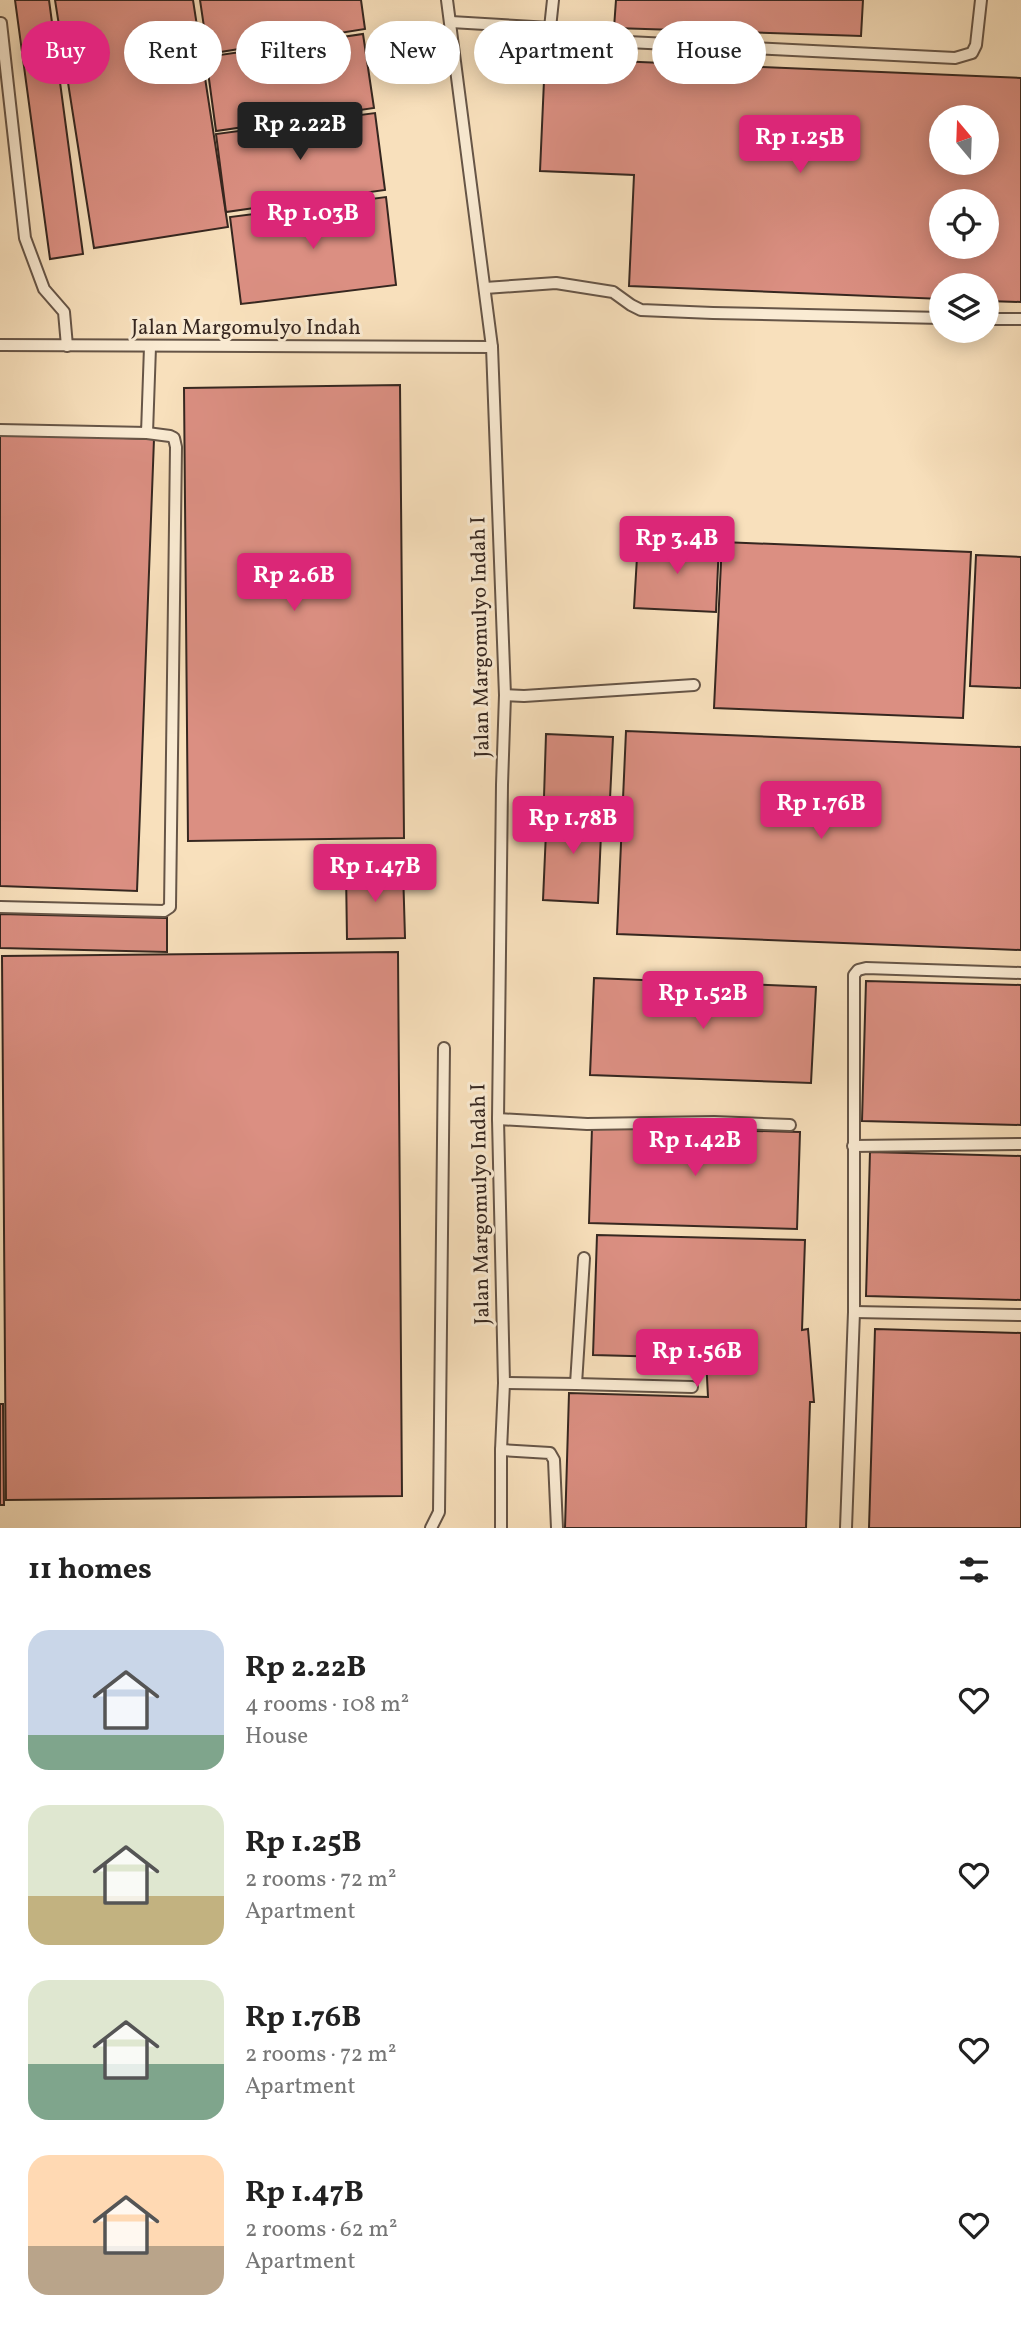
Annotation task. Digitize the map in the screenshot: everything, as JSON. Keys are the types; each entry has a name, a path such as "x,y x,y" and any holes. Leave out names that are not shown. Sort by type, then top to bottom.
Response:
{"lane":[{"name":"Jalan Margomulyo Indah I","path":"447,0 451,21"},
{"path":"550,21 552,0"},
{"path":"638,42 955,58 972,52 976,45 981,0"},
{"path":"1,23 25,238 44,289 64,313 67,346"},
{"name":"Jalan Margomulyo Indah I","path":"459,84 492,347 505,695 498,1119 504,1383 500,1450 501,1528"},
{"path":"485,288 556,283 613,292 641,310 929,318"},
{"path":"999,319 1021,319"},
{"name":"Jalan Margomulyo Indah","path":"0,345 492,347"},
{"path":"146,433 150,347"},
{"path":"0,430 146,433 170,436 174,438 176,447 170,907 164,911 0,907"},
{"path":"505,695 694,685"},
{"path":"846,1528 854,1312 853,981 858,970 1021,973"},
{"path":"431,1528 439,1512 444,1048"},
{"path":"498,1119 587,1124 714,1122 790,1125"},
{"path":"853,1146 1021,1144"},
{"path":"576,1384 584,1258"},
{"path":"854,1312 1021,1315"},
{"path":"504,1383 692,1387"},
{"path":"500,1450 550,1453 554,1460 557,1528"}],"building":[{"path":"15,0 49,0 52,21 21,21 21,44"},
{"path":"55,0 193,0 196,21 124,21 124,84 206,84 228,227 94,248 68,84 110,84 110,21 58,21"},
{"path":"200,0 361,0 365,29 351,31 351,21 236,21 236,50 222,52 222,21 203,21"},
{"path":"616,0 863,0 861,36 766,33 766,21 652,21 652,29 638,29 638,21 614,21"},
{"path":"363,34 365,84 370,84 374,108 216,131 210,84 222,84 222,55 236,53 236,84 351,84 351,36"},
{"path":"638,62 652,62 652,84 766,84 766,67 1021,78 1021,302 999,301 999,273 929,273 929,298 629,286 634,175 540,171 544,84 638,84"},
{"path":"26,84 60,84 83,254 50,259"},
{"path":"375,113 385,190 226,212 216,134"},
{"path":"386,197 396,285 241,304 230,217"},
{"path":"400,385 404,838 188,841 184,388"},
{"path":"0,434 154,439 137,891 0,886"},
{"path":"638,540 719,543 716,612 634,608"},
{"path":"722,542 971,552 963,718 714,708"},
{"path":"976,555 1021,557 1021,688 970,686"},
{"path":"626,731 1021,747 1021,950 617,934"},
{"path":"546,734 613,737 610,799 544,797"},
{"path":"547,809 602,811 598,903 543,900"},
{"path":"403,869 405,938 347,939 346,871"},
{"path":"0,914 167,918 167,952 0,948"},
{"path":"398,952 402,1496 6,1500 2,956"},
{"path":"594,978 816,987 811,1083 590,1075"},
{"path":"866,981 1021,985 1021,1125 862,1121"},
{"path":"592,1127 800,1132 797,1229 589,1223"},
{"path":"870,1152 1021,1156 1021,1300 866,1296"},
{"path":"597,1235 805,1240 802,1330 808,1329 814,1402 810,1402 806,1528 565,1528 569,1393 708,1397 706,1358 593,1355"},
{"path":"875,1329 1021,1333 1021,1528 869,1528"},
{"path":"0,1404 3,1404 4,1505 0,1505"}]}
